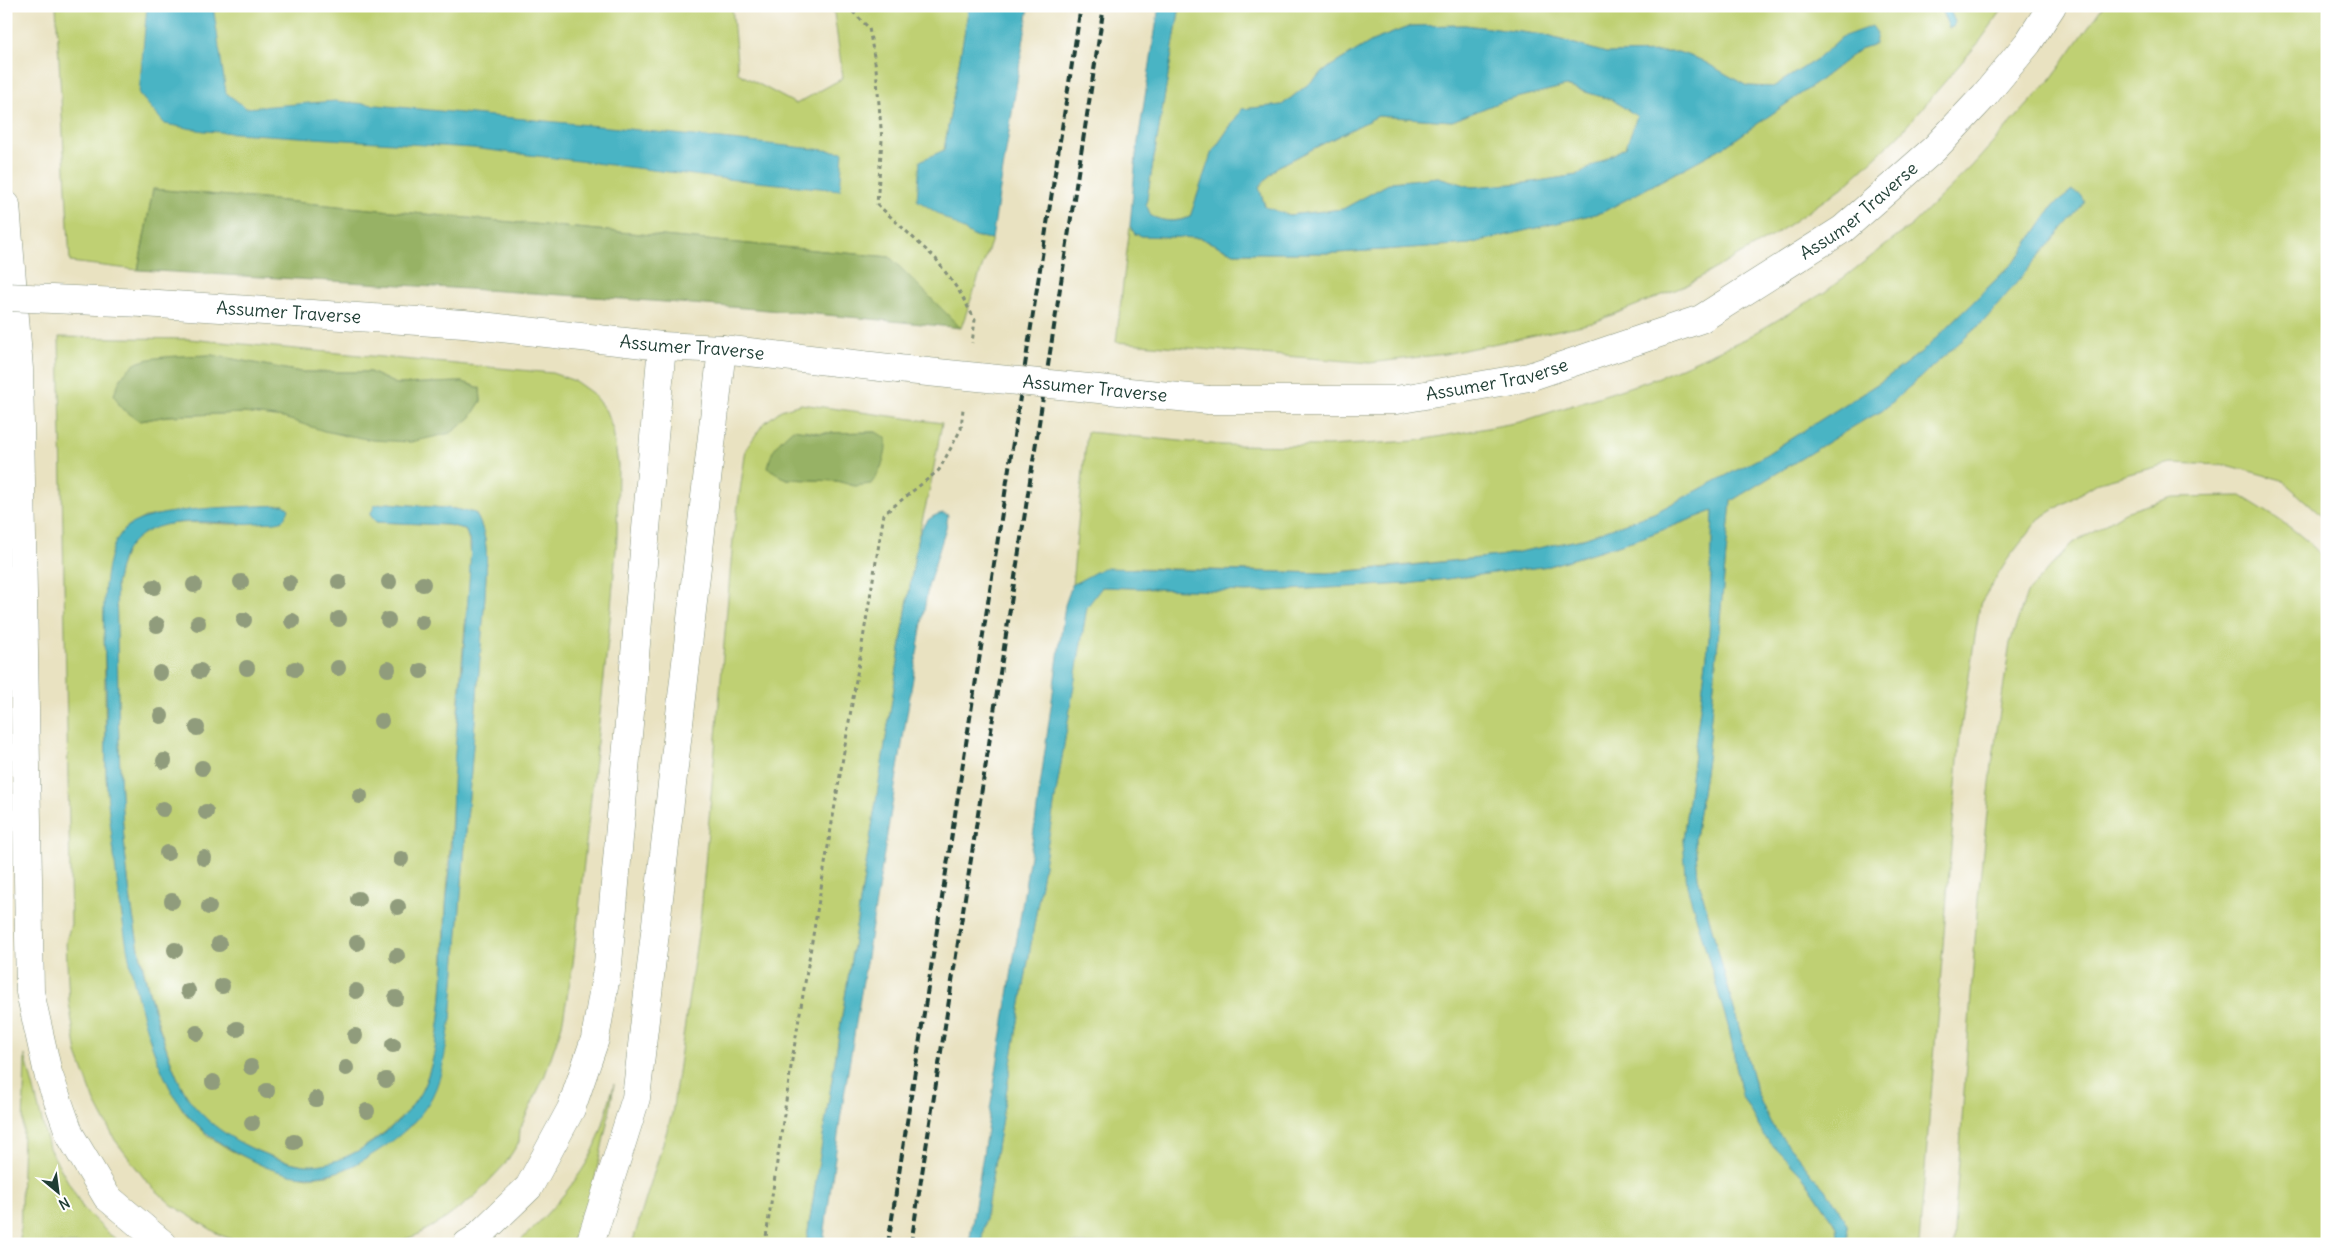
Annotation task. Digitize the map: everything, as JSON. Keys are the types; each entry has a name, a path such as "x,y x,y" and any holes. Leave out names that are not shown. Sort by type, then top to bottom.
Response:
{"main road":[{"name":"Assumer Traverse","path":"6,297 143,303 464,324 662,346 722,349 898,369 1209,400 1396,400 1529,377 1701,319 1844,229 1934,149 1985,95 2028,42 2052,6"},
{"path":"6,205 19,369 30,992 48,1073 70,1135 107,1197 163,1244"},
{"path":"467,1244 475,1239 530,1187 571,1109 595,1039 608,964 662,346"},
{"path":"590,1244 636,1098 722,349"}],"path":[{"path":"847,6 869,28 876,68 882,140 877,204 936,259 960,290 975,320 971,349"},
{"path":"765,1244 792,1060 884,514 939,470 961,428 965,399"}],"green space":[{"path":"56,6 732,6 738,73 796,104 843,78 833,6 969,6 944,150 973,236 992,239 961,328 890,257 153,189 138,270 70,262"},
{"path":"1180,6 1940,6 1944,18 1955,22 1948,6 2005,6 1980,41 1898,136 1842,188 1774,235 1685,286 1592,323 1445,354 1370,363 1116,342 1130,226 1135,234 1142,236 1200,238 1234,253 1338,253 1469,244 1603,212 1727,145 1815,84 1860,49 1875,44 1842,37 1817,59 1773,87 1747,86 1701,60 1678,52 1606,53 1544,35 1465,25 1411,26 1372,41 1331,66 1282,105 1242,109 1211,154 1190,217 1170,221 1151,216 1146,204"},
{"path":"2103,6 2327,6 2327,521 2282,480 2227,465 2170,463 2099,482 2039,519 2008,559 1980,604 1960,735 1919,1244 1849,1244 1847,1225 1835,1202 1771,1124 1757,1093 1698,878 1695,839 1707,759 1731,501 1882,411 1985,320 2054,205 2017,259 1924,350 1882,381 1762,457 1654,513 1578,540 1499,556 1327,573 1135,568 1072,585 1087,432 1221,445 1328,446 1415,441 1520,422 1657,378 1745,339 1825,292 1912,225 1972,166 2051,79"},
{"path":"1566,86 1612,100 1638,116 1626,147 1577,175 1526,183 1472,187 1438,177 1392,182 1343,209 1289,215 1266,208 1259,188 1277,167 1378,116 1452,121 1500,102"},
{"path":"153,189 890,257 961,328 653,301 138,270"},
{"path":"59,337 189,339 552,373 575,381 592,393 606,411 613,430 618,465 617,538 609,631 573,964 562,1025 545,1075 520,1129 519,1142 505,1164 474,1197 445,1219 417,1235 392,1244 246,1244 220,1235 172,1205 147,1182 115,1140 95,1102 77,1054 69,1002 66,941 71,924","holes":["212,355 301,372 370,372 396,384 463,382 480,388 481,401 470,418 345,436 284,418 244,413 167,416 141,421 139,362 171,357","388,503 455,509 475,513 480,523 485,543 485,596 451,1019 413,1124 366,1158 348,1168 328,1175 308,1177 266,1167 230,1150 208,1136 184,1112 169,1086 155,1054 144,1018 121,911 106,775 104,612 127,527 145,517 183,511 284,505 289,509 260,520 242,524 180,523 164,525 150,529 137,536 127,548 116,585 119,750 126,860 133,915 143,969 170,1058 185,1093 194,1106 219,1130 250,1148 267,1155 307,1165 324,1164 341,1159 364,1147 388,1129 404,1115 417,1099 430,1070 442,1000 457,726 465,624 471,576 469,540 465,529 448,525 376,522"]},
{"path":"212,355 301,372 370,372 396,384 463,382 480,388 481,401 470,418 451,433 411,442 372,440 324,431 284,418 244,413 167,416 140,421 121,408 114,395 123,376 139,362 165,357"},
{"path":"801,404 942,423 930,488 917,542 806,1244 632,1244 672,1114 701,912 733,539 746,449 763,424 781,410","holes":["804,430 820,433 876,432 855,486 837,481 786,479"]},
{"path":"793,429 820,433 876,432 886,438 885,457 881,468 871,484 855,486 837,481 786,479 768,468 776,446"},
{"path":"2241,496 2298,533 2327,562 2327,1244 1953,1244 1978,899 1992,764 2010,643 2027,593 2070,545 2125,512 2173,497"},
{"path":"1713,511 1709,639 1683,840 1729,1029 1742,1096 1764,1136 1804,1178 1837,1227 1839,1244 981,1244 1087,606 1102,587 1247,592 1407,584 1549,566 1641,538"},
{"path":"25,1055 49,1148 83,1208 109,1234 123,1244 20,1244"},
{"path":"614,1084 592,1192 571,1244 517,1244 550,1210 582,1171 599,1137"}],"water":[{"path":"147,6 213,6 226,93 246,108 335,101 619,128 843,152 840,190 726,179 472,148 204,131 165,124 139,94"},
{"path":"969,6 1029,6 992,239 973,236 917,200 920,161 944,150"},
{"path":"1159,6 1180,6 1146,204 1151,216 1170,221 1190,217 1211,154 1242,109 1282,105 1331,66 1372,41 1411,26 1465,25 1544,35 1606,53 1678,52 1701,60 1747,86 1773,87 1817,59 1842,37 1872,26 1877,33 1875,44 1860,49 1815,84 1727,145 1603,212 1469,244 1338,253 1234,253 1200,238 1142,236 1135,234 1130,226 1136,155","holes":["1566,86 1612,100 1637,116 1626,147 1577,175 1526,183 1472,187 1438,177 1392,182 1343,209 1289,215 1265,207 1259,187 1277,167 1378,116 1452,121 1500,102"]},
{"path":"1940,6 1948,6 1955,22 1953,27 1949,28"},
{"path":"2072,191 2081,195 2085,202 1985,320 1882,411 1731,501 1707,759 1695,839 1698,878 1757,1093 1771,1124 1835,1202 1847,1225 1849,1244 1839,1244 1837,1227 1804,1178 1764,1136 1742,1096 1729,1029 1687,886 1683,840 1709,639 1713,511 1641,538 1549,566 1407,584 1247,592 1102,587 1087,607 981,1244 969,1244 1035,823 1065,605 1072,585 1103,568 1327,573 1499,556 1578,540 1654,513 1762,457 1882,381 1924,350 2017,259 2054,205"},
{"path":"388,503 455,509 475,513 480,523 485,543 485,596 451,1019 442,1069 436,1088 425,1108 409,1127 378,1151 356,1164 332,1173 306,1176 294,1175 269,1168 243,1156 217,1141 195,1123 185,1112 169,1086 148,1034 127,949 107,796 104,623 106,577 110,557 117,540 127,527 140,520 178,511 225,507 284,505 289,509 284,519 276,522 190,522 173,523 157,527 142,534 130,545 124,554 116,585 119,751 122,806 133,916 143,970 158,1024 177,1077 185,1093 206,1119 250,1148 298,1164 315,1165 333,1162 351,1155 385,1133 412,1106 429,1074 441,1004 446,906 451,859 453,782 471,544 465,529 448,525 376,522 370,515 375,505"},
{"path":"943,513 948,515 946,528 928,587 841,1114 823,1244 806,1244 917,542 925,523 937,514"}],"railway":[{"path":"888,1244 1081,6"},
{"path":"911,1244 1104,6"}]}
